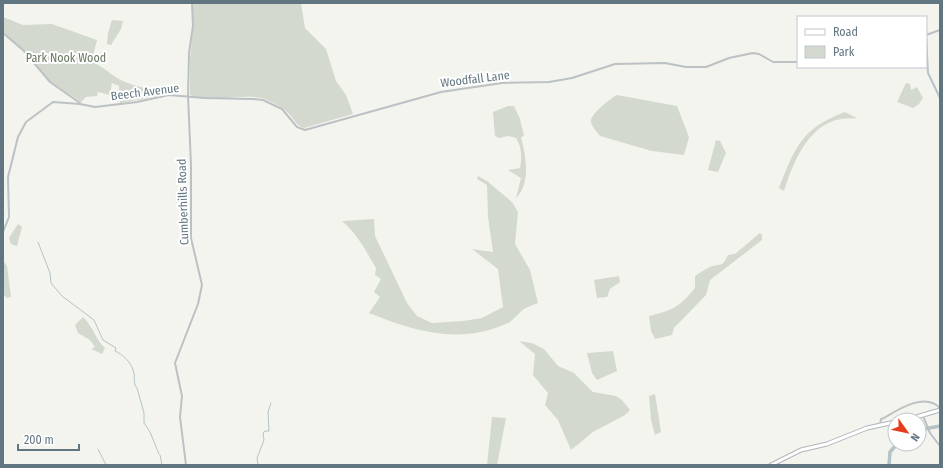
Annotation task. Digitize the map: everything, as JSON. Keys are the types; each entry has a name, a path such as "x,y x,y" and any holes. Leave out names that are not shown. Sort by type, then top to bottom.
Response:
{"main road":[{"path":"927,414 940,409"},
{"path":"771,465 801,450 828,444 867,428 887,424"}],"street":[{"name":"Cumberhills Road","path":"186,465 180,417 182,396 175,363 198,304 202,285 191,238 191,173 188,96 189,53 193,26 192,3"},
{"path":"927,35 940,30"},
{"path":"3,33 24,52 50,82 80,104"},
{"name":"Woodfall Lane","path":"188,96 263,100 285,111 297,127 305,130 441,92 502,83 548,82 615,64 665,63 686,67 706,67 729,58 753,53 759,54 773,62 797,62"},
{"path":"927,54 928,73 940,98"},
{"name":"Beech Avenue","path":"3,232 9,217 8,190 10,165 18,137 24,124 53,102 80,104 94,107 169,95 188,96"},
{"path":"880,425 881,419 919,402 930,402 940,409"},
{"path":"927,428 936,443 940,446"}],"green space":[{"path":"193,3 301,3 305,28 326,49 336,81 346,95 353,114 304,128 301,127 282,108 265,99 256,97 208,98 190,95"},
{"name":"Park Nook Wood","path":"3,17 23,25 52,24 97,40 93,62 122,81 140,87 164,91 166,95 120,103 119,86 112,83 110,95 98,92 97,96 86,97 81,102 51,82 25,51 6,35 3,31"},
{"path":"112,20 123,21 121,29 111,45 107,44 108,33"},
{"path":"906,83 910,84 911,90 917,87 923,98 919,104 913,108 897,102"},
{"path":"617,95 677,106 689,137 684,155 652,151 600,136 592,126 591,119 601,107"},
{"path":"508,106 514,106 520,119 524,136 521,137 526,161 524,185 516,198 521,178 508,170 520,168 521,156 519,145 516,138 508,136 499,138 495,136 493,112"},
{"path":"845,112 857,118 833,121 823,126 815,133 801,150 784,191 779,188 790,161 809,132 830,118"},
{"path":"716,140 720,141 726,153 718,172 708,170"},
{"path":"478,176 487,181 512,202 518,212 515,244 530,270 538,303 524,309 508,323 490,330 455,335 404,326 369,313 380,297 374,292 381,279 375,275 376,268 361,243 342,221 374,219 375,236 407,303 417,316 432,323 463,321 482,318 503,307 498,269 472,249 493,252 488,217 487,185 477,179"},
{"path":"18,224 22,227 17,246 11,244 9,238"},
{"path":"760,233 762,235 762,240 710,280 706,295 674,328 672,335 655,339 651,331 649,316 670,310 680,304 695,288 695,276 708,268 723,263 728,255 735,254"},
{"path":"3,260 7,266 11,297 7,298 3,294"},
{"path":"619,276 620,282 610,289 607,297 597,298 594,280"},
{"path":"83,317 105,348 102,354 91,349 95,347 90,340 78,333 75,325"},
{"path":"519,341 532,343 544,349 558,366 574,373 593,392 616,396 622,400 630,410 625,415 593,432 571,450 558,420 545,405 548,393 533,375 535,354"},
{"path":"613,351 617,371 597,380 592,373 587,353"},
{"path":"655,394 661,432 655,435 651,420 649,396"},
{"path":"492,417 506,418 497,465 487,465"}],"waterway":[{"path":"38,242 50,273 51,283 62,296 94,320 103,340 116,348 115,351 123,356 132,367 135,384 144,413 144,423 150,432 159,454"},
{"path":"258,465 257,458 264,440 263,433 265,431 269,431 268,412 271,403"},
{"path":"927,428 940,426"},
{"path":"98,449 106,465"},
{"path":"889,465 890,452"},
{"path":"160,455 162,465"}]}
